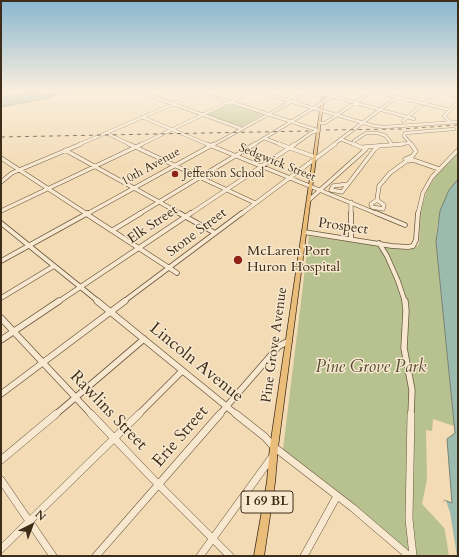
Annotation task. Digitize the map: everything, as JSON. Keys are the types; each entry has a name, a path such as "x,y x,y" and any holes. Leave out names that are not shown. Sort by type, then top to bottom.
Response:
{"main road":[{"name":"Pine Grove Avenue","path":"259,556 271,482 274,447 321,116"}],"street":[{"path":"1,211 200,116"},
{"path":"205,116 240,128"},
{"name":"10th Avenue","path":"1,261 262,116"},
{"path":"272,116 318,130"},
{"path":"113,230 299,116"},
{"path":"320,123 324,123 336,116 361,123 384,127 458,122"},
{"name":"Stone Street","path":"1,394 371,116"},
{"name":"10th Avenue","path":"403,116 414,119"},
{"path":"445,116 444,117 451,122"},
{"path":"1,182 8,175 142,117"},
{"name":"Sedgwick Street","path":"142,117 405,225"},
{"path":"403,121 407,117"},
{"path":"377,200 379,186 390,173 411,160 416,151 404,134 407,132 454,129"},
{"name":"Elk Street","path":"1,340 311,132 318,130"},
{"path":"106,133 256,203"},
{"path":"354,140 364,134 378,133 386,136 391,143"},
{"path":"264,138 315,158"},
{"path":"340,139 363,147 379,146 391,143 410,143"},
{"path":"348,184 379,146"},
{"path":"309,200 366,149 363,147"},
{"path":"65,150 215,233"},
{"path":"411,160 438,169 458,150"},
{"path":"1,158 177,272"},
{"name":"Prospect","path":"304,232 403,247 413,246 416,240 417,215 420,200 430,180 438,169"},
{"path":"351,202 351,239"},
{"name":"Lincoln Avenue","path":"1,223 182,371 227,405 265,437 274,447 337,496 409,556"},
{"path":"379,243 387,256 404,296 406,311 404,348 412,390 409,519 413,556"},
{"path":"1,298 54,266"},
{"name":"Rawlins Street","path":"1,318 75,397 230,556"},
{"path":"1,460 144,339"},
{"name":"Erie Street","path":"96,556 279,346 289,341"},
{"path":"1,548 182,371"},
{"path":"200,556 259,473 273,456"},
{"path":"1,480 53,556"},
{"path":"304,556 337,496"}],"green space":[{"path":"207,116 260,116 239,128"},
{"name":"Pine Grove Park","path":"458,153 458,179 449,190 437,226 436,242 454,426 433,419 432,431 426,430 427,479 422,504 447,531 451,556 412,556 283,449 309,236 408,250 415,248 419,244 421,209 427,190 437,174"}],"shaded area":[{"path":"458,179 458,556 451,556 444,500 452,503 447,439 455,433 436,242 440,211 449,190"}],"pier":[{"path":"444,500 446,501 450,512 457,556 449,556 444,525"}],"railway":[{"path":"326,130 402,129 458,125"},
{"path":"1,137 309,131"}],"place":[{"name":"Jefferson School","path":"175,174"},
{"name":"McLaren Port Huron Hospital","path":"238,260"}]}
